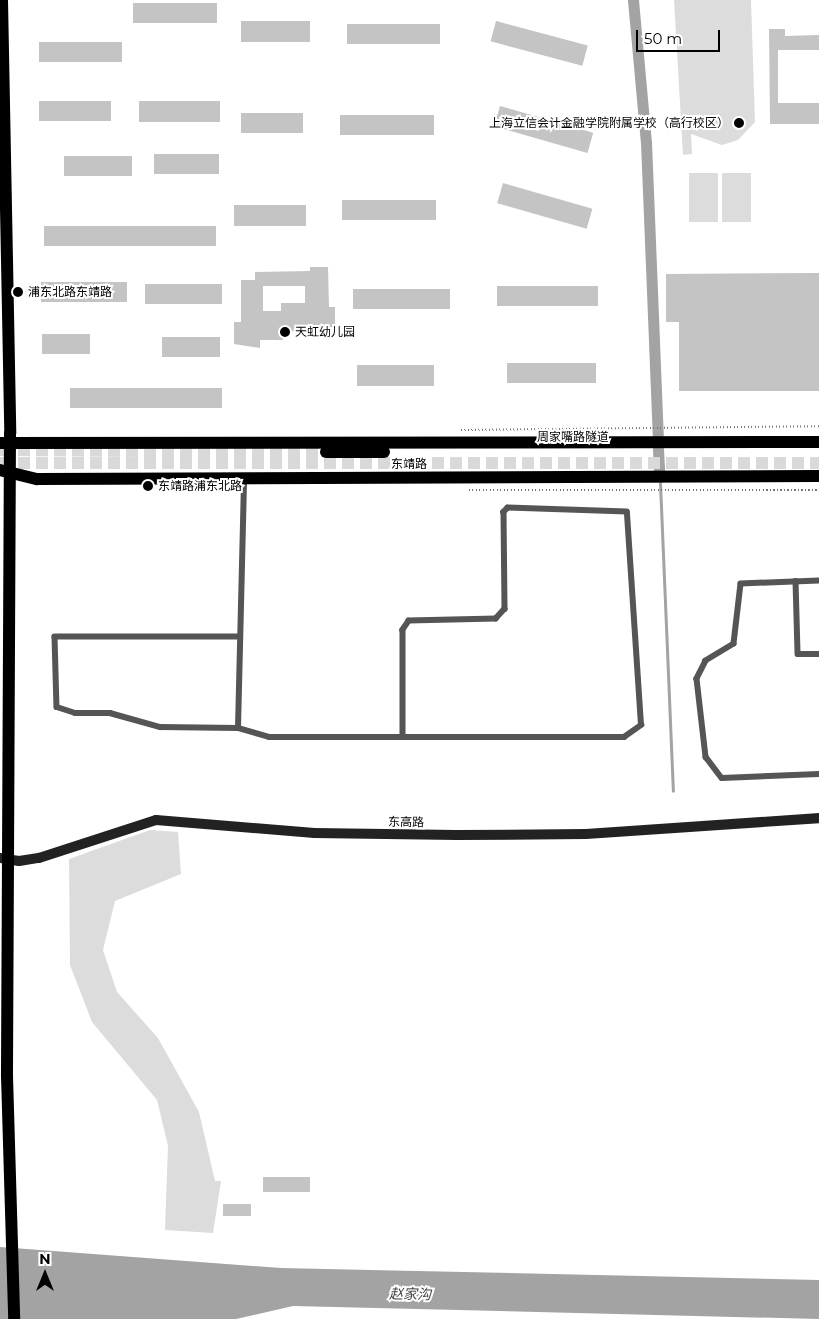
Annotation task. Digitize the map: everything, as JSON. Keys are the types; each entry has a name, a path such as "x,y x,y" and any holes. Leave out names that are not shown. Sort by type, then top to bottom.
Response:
{"main road":[{"path":"2,0 7,620 7,1076 14,1319"},
{"name":"东靖路","path":"5,443 819,442"},
{"name":"周家嘴路隧道","path":"326,452 634,451 819,447"},
{"name":"东靖路","path":"5,471 36,479 819,476"}],"street":[{"name":"东高路","path":"0,858 19,861 39,858 156,820 314,833 457,836 586,834 819,818"}],"lane":[{"path":"238,728 244,478"},
{"path":"240,637 55,637 55,697 57,707 64,712 110,713 160,727 238,728 269,737 403,737 624,737 634,732 641,725 627,512 508,508 505,609 496,619 409,621 403,630 403,737"},
{"path":"796,581 798,654 819,654"},
{"path":"819,581 740,584 734,644 706,661 697,679 706,757 722,778 819,774"}],"path":[{"path":"633,428 819,426"},
{"path":"636,490 819,490"}],"shaded area":[{"path":"674,0 751,0 755,122 738,140 722,145 691,134 692,154 683,155"},
{"path":"689,173 718,173 718,222 689,222"},
{"path":"722,173 751,173 751,222 722,222"},
{"path":"150,830 178,832 181,874 115,901 103,950 117,992 158,1038 199,1112 215,1181 221,1181 213,1233 165,1230 168,1146 157,1100 92,1022 70,965 69,859"}],"water":[{"name":"赵家沟","path":"0,1247 281,1268 819,1280 819,1319 293,1306 236,1319 0,1319"}],"building":[{"path":"133,3 217,3 217,23 133,23"},
{"path":"241,21 310,21 310,42 241,42"},
{"path":"496,21 588,46 582,66 491,41"},
{"path":"347,24 440,24 440,44 347,44"},
{"path":"769,29 785,29 785,36 819,35 819,50 778,50 778,103 819,103 819,124 770,124"},
{"path":"39,42 122,42 122,62 39,62"},
{"path":"39,101 111,101 111,121 39,121"},
{"path":"139,101 220,101 220,122 139,122"},
{"path":"500,106 593,133 587,153 494,126"},
{"path":"241,113 303,113 303,133 241,133"},
{"path":"340,115 434,115 434,135 340,135"},
{"path":"154,154 219,154 219,174 154,174"},
{"path":"64,156 132,156 132,176 64,176"},
{"path":"503,183 592,209 587,229 497,203"},
{"path":"342,200 436,200 436,220 342,220"},
{"path":"234,205 306,205 306,226 234,226"},
{"path":"44,226 216,226 216,246 44,246"},
{"path":"310,267 328,267 329,307 335,307 335,328 283,332 283,340 260,340 260,348 234,344 234,322 241,322 241,280 255,280 255,272 310,271","holes":["263,286 305,286 305,303 281,303 281,311 263,311"]},
{"path":"819,273 819,391 679,391 679,322 666,322 666,274"},
{"path":"41,282 127,282 127,302 41,302"},
{"path":"145,284 222,284 222,304 145,304"},
{"path":"497,286 598,286 598,306 497,306"},
{"path":"353,289 450,289 450,309 353,309"},
{"path":"42,334 90,334 90,354 42,354"},
{"path":"162,337 220,337 220,357 162,357"},
{"path":"507,363 596,363 596,383 507,383"},
{"path":"357,365 434,365 434,386 357,386"},
{"path":"70,388 222,388 222,408 70,408"},
{"path":"263,1177 310,1177 310,1192 263,1192"},
{"path":"223,1204 251,1204 251,1216 223,1216"}],"waterway":[{"path":"633,0 646,142 658,436"},
{"name":"周家嘴路隧道","path":"658,449 659,470"},
{"path":"660,483 673,791"}],"tunnel":[{"path":"0,450 326,452"},
{"path":"0,463 819,463"}],"place":[{"name":"上海立信会计金融学院附属学校（高行校区）","path":"739,123"},
{"name":"浦东北路东靖路","path":"18,292"},
{"name":"天虹幼儿园","path":"285,332"},
{"name":"东靖路浦东北路","path":"148,486"}]}
